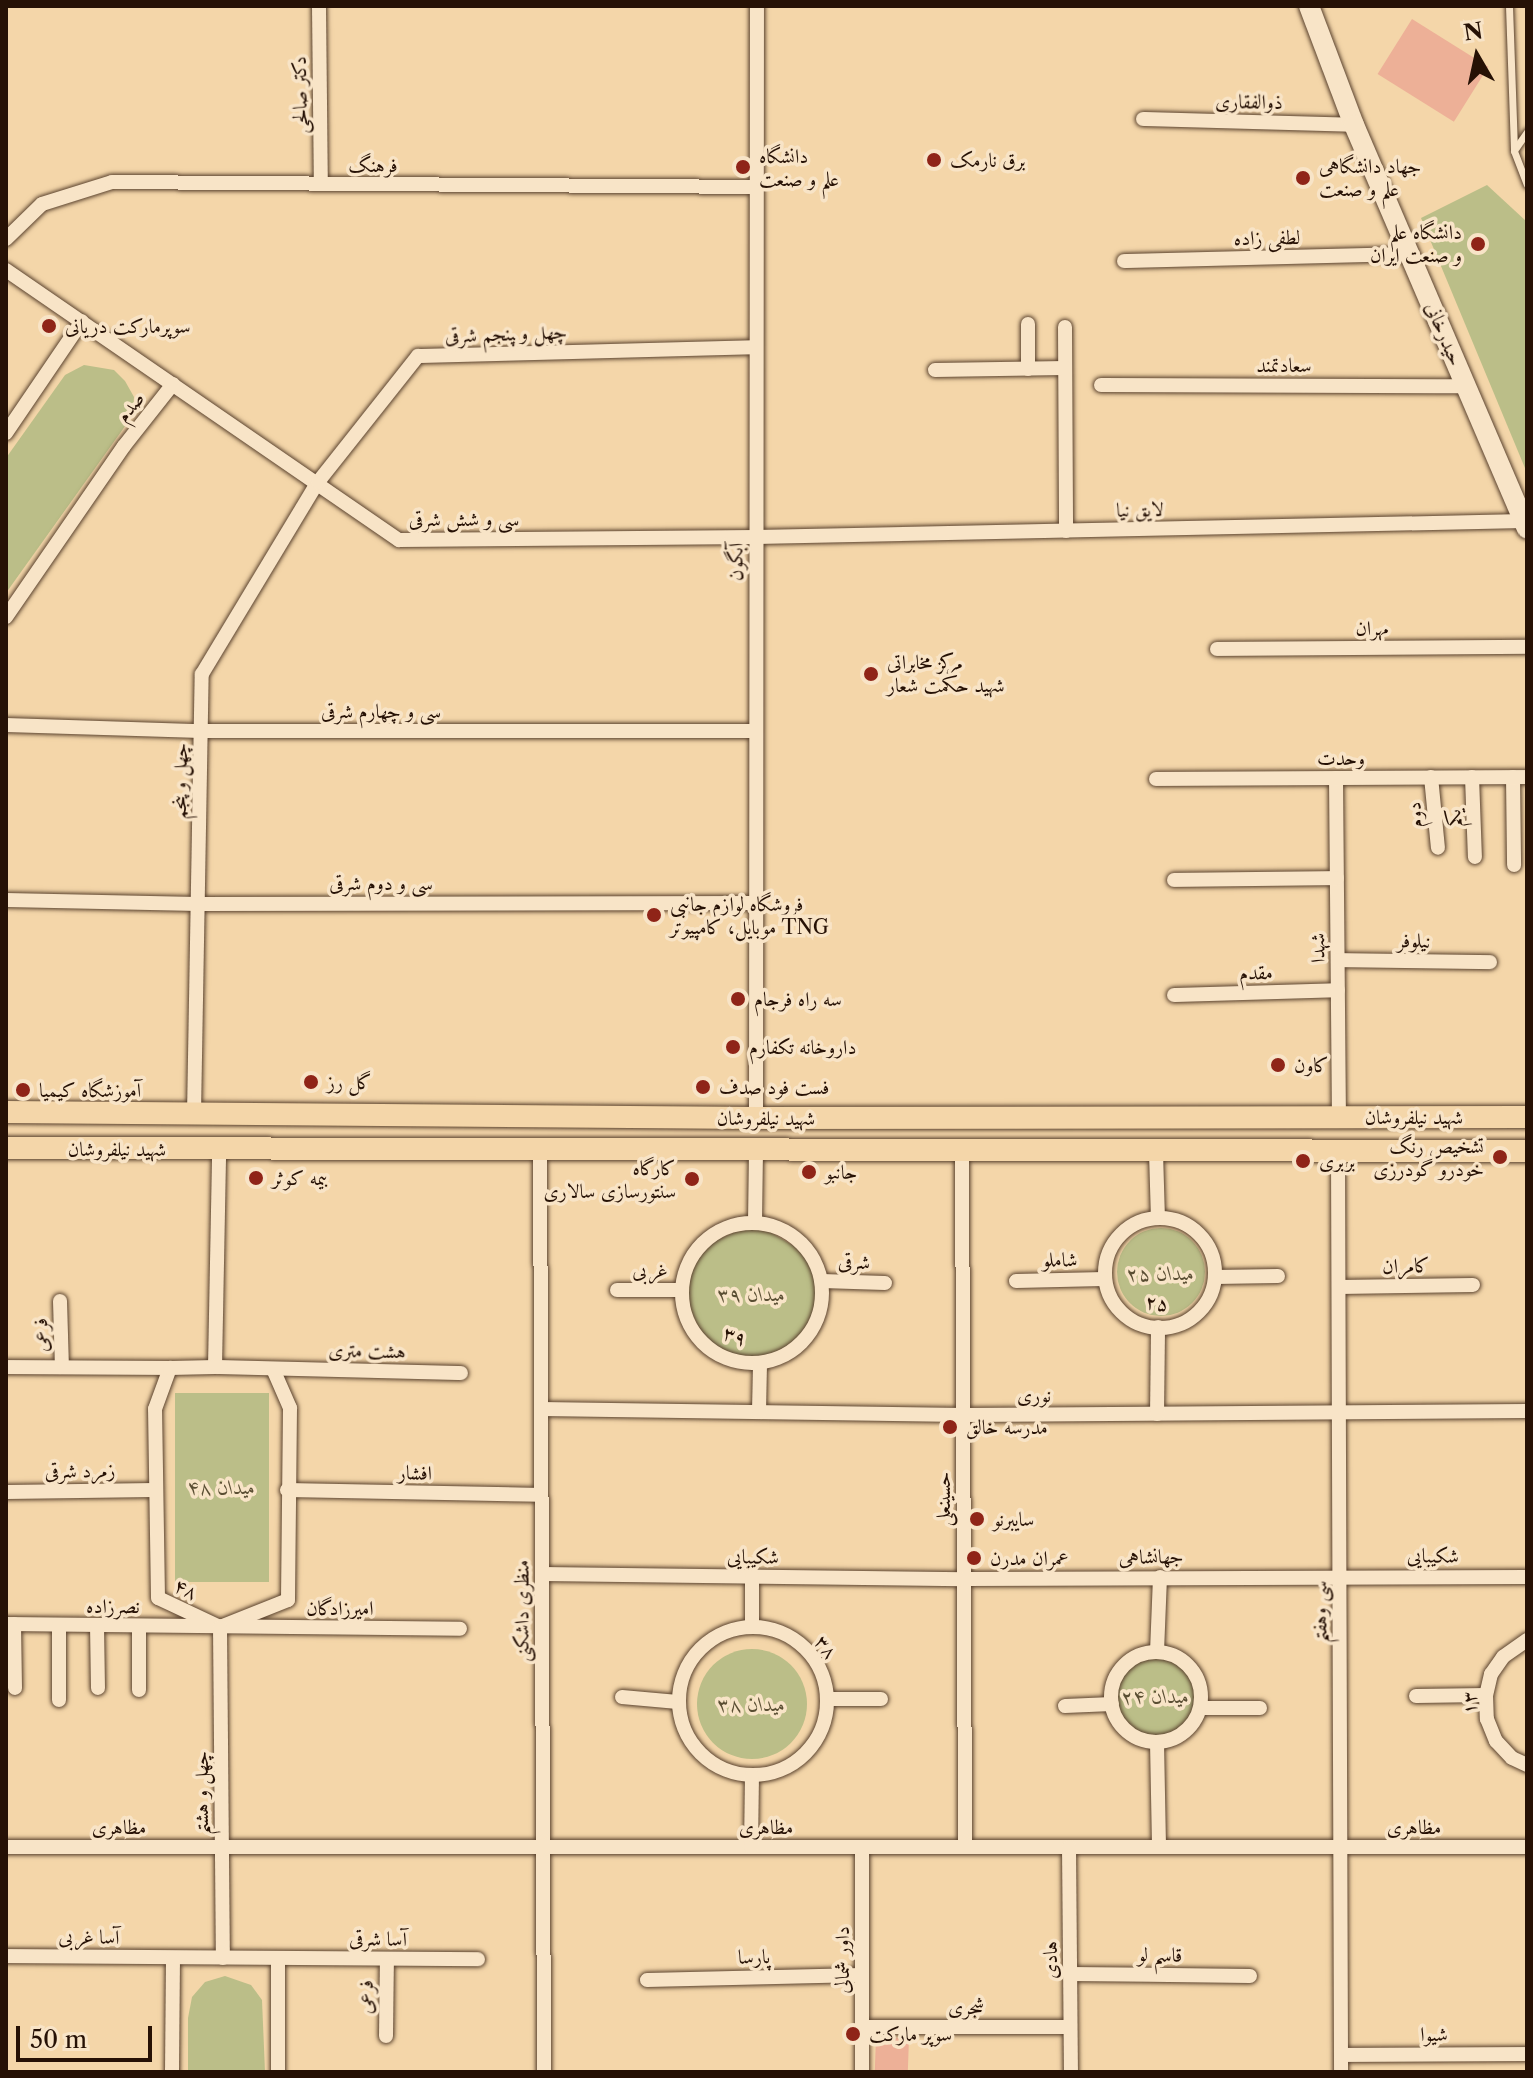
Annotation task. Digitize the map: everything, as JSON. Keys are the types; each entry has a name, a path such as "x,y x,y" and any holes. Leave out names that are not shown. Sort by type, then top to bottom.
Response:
{"main road":[{"name":"حیدرخانی","path":"1309,6 1354,125 1526,524"},
{"name":"شهید نیلفروشان","path":"6,1112 756,1118 1527,1117"},
{"path":"1338,1153 1339,1117"},
{"path":"756,1118 756,1150"},
{"name":"شهید نیلفروشان","path":"6,1148 1527,1151"}],"street":[{"name":"دکتر صالحی","path":"319,6 321,184"},
{"name":"آبگون","path":"756,1118 757,6"},
{"name":"ذوالفقاری","path":"1143,119 1354,125"},
{"name":"فرهنگ","path":"6,239 42,204 112,182 757,187"},
{"name":"لطفی زاده","path":"1124,261 1410,254"},
{"name":"صدم","path":"6,270 173,384 124,446 6,617"},
{"path":"6,433 82,321"},
{"path":"1028,324 1028,369"},
{"path":"1065,327 1066,531"},
{"name":"چهل و ‍پنجم شرقی","path":"318,482 418,356 756,347"},
{"path":"935,370 1065,368"},
{"name":"سی و شش شرقی","path":"173,384 399,540 756,537"},
{"name":"سعادتمند","path":"1101,385 1466,386"},
{"name":"چهل و پنجم","path":"194,1114 202,674 318,482"},
{"name":"لایق نیا","path":"756,537 1526,524"},
{"name":"مهران","path":"1217,649 1527,647"},
{"name":"سی و چهارم شرقی","path":"6,725 201,731 756,731"},
{"name":"دوم","path":"1431,777 1438,848"},
{"name":"یکم","path":"1472,777 1475,857"},
{"path":"1514,865 1520,777"},
{"name":"وحدت","path":"1156,779 1520,777"},
{"name":"شهدا","path":"1336,778 1339,1117"},
{"path":"1174,880 1337,878"},
{"name":"سی و دوم شرقی","path":"6,900 198,904 756,903"},
{"name":"نیلوفر","path":"1338,960 1490,962"},
{"name":"مقدم","path":"1174,995 1338,990"},
{"path":"215,1367 219,1149"},
{"name":"منظری داشکنی","path":"540,1150 544,2072"},
{"path":"755,1223 756,1150"},
{"name":"حسینعلی","path":"962,1151 965,1847"},
{"path":"1156,1152 1158,1218"},
{"name":"سی وهفتم","path":"1338,1153 1341,2072"},
{"path":"1104,1279 1109,1252 1117,1238 1130,1227 1158,1218 1178,1220 1194,1229 1207,1242 1215,1277 1278,1276"},
{"path":"682,1290 686,1269 697,1249 713,1234 733,1225 755,1223 778,1227 799,1240 814,1258 822,1281"},
{"name":"۲۵","path":"1104,1279 1113,1301 1124,1315 1140,1324 1158,1327 1174,1326 1196,1313 1211,1293 1215,1277"},
{"name":"شاملو","path":"1016,1281 1104,1279"},
{"name":"شرقی","path":"822,1281 885,1283"},
{"name":"۳۹","path":"682,1290 689,1321 707,1346 725,1357 760,1364 787,1354 804,1341 816,1323 822,1302 822,1281"},
{"name":"کامران","path":"1339,1287 1473,1285"},
{"name":"غربی","path":"617,1290 682,1290"},
{"name":"فرعی","path":"60,1301 62,1367"},
{"path":"1157,1414 1158,1327"},
{"path":"759,1412 760,1364"},
{"path":"6,1367 273,1369 290,1408 288,1600 220,1627"},
{"name":"۴۸","path":"170,1368 155,1409 158,1598 220,1627"},
{"name":"هشت متری","path":"273,1369 461,1373"},
{"name":"نوری","path":"541,1409 963,1415 1527,1411"},
{"name":"زمرد شرقی","path":"6,1492 155,1490"},
{"name":"افشار","path":"287,1490 541,1495"},
{"name":"شکیبایی","path":"542,1574 964,1579"},
{"name":"شکیبایی","path":"1339,1575 1527,1577"},
{"name":"جهانشاهی","path":"964,1579 1339,1575"},
{"path":"752,1577 752,1627 729,1631 708,1641 687,1668 678,1702 682,1724 693,1745 709,1761 729,1771 752,1775 775,1771 796,1761 813,1744 824,1723 827,1699 881,1699"},
{"path":"1157,1652 1160,1577"},
{"path":"10,1624 15,1688"},
{"name":"نصرزاده","path":"10,1624 220,1627"},
{"path":"59,1625 59,1700"},
{"path":"97,1625 98,1688"},
{"path":"139,1626 139,1690"},
{"name":"امیرزادگان","path":"220,1627 460,1629"},
{"name":"چهل و هشتم","path":"220,1627 223,1958"},
{"name":"۳۸","path":"752,1627 775,1630 796,1641 812,1657 823,1677 827,1699"},
{"name":"۱۳","path":"1527,1640 1503,1657 1491,1674 1486,1695 1487,1719 1496,1741 1512,1758 1527,1765"},
{"path":"1157,1652 1170,1654 1192,1670 1198,1682 1200,1708 1184,1732 1157,1742 1132,1735 1115,1716 1112,1704 1115,1678 1122,1667 1132,1659 1157,1652"},
{"path":"1416,1696 1486,1695"},
{"path":"622,1697 678,1702"},
{"path":"1065,1706 1112,1704"},
{"path":"1200,1708 1260,1708"},
{"path":"1157,1742 1159,1847"},
{"path":"751,1847 752,1775"},
{"name":"مظاهری","path":"6,1847 1527,1847"},
{"name":"داور شمالی","path":"862,1847 862,2072"},
{"name":"هادی","path":"1069,1847 1071,2072"},
{"name":"آسا غربی","path":"6,1956 223,1958"},
{"path":"172,2072 173,1958"},
{"name":"آسا شرقی","path":"223,1958 478,1959"},
{"path":"278,1958 278,2072"},
{"name":"فرعی","path":"386,2036 387,1959"},
{"name":"قاسم لو","path":"1070,1974 1250,1976"},
{"name":"پارسا","path":"647,1980 862,1975"},
{"name":"شجری","path":"862,2027 1070,2027"},
{"name":"شیوا","path":"1341,2055 1527,2054"}],"lane":[{"path":"1509,6 1514,151 1527,185"},
{"path":"1514,151 1527,132"}],"green space":[{"path":"1487,185 1527,222 1527,473 1421,218"},
{"path":"84,365 114,370 125,381 134,397 133,415 6,593 6,458 65,375"},
{"name":"میدان ۳۹","path":"755,1223 814,1258 816,1323 787,1354 739,1360 707,1346 682,1290 697,1249"},
{"name":"میدان ۲۵","path":"1161,1228 1186,1235 1198,1247 1205,1272 1198,1297 1186,1309 1161,1316 1136,1309 1124,1297 1117,1272 1124,1247 1136,1235"},
{"name":"میدان ۴۸","path":"175,1393 269,1393 269,1582 175,1582"},
{"name":"میدان ۳۸","path":"752,1649 773,1653 791,1665 803,1683 807,1704 803,1725 791,1743 773,1755 752,1759 731,1755 713,1743 701,1725 697,1704 701,1683 713,1665 731,1653"},
{"name":"میدان ۲۴","path":"1156,1654 1172,1657 1186,1666 1195,1680 1198,1696 1195,1712 1186,1726 1172,1735 1156,1738 1140,1735 1126,1726 1117,1712 1114,1696 1117,1680 1126,1666 1140,1657"},
{"path":"225,1976 251,1985 262,2000 265,2072 188,2072 188,2018 192,1997 205,1982"}],"building":[{"path":"1412,19 1488,67 1454,122 1378,74"},
{"path":"876,2037 909,2038 908,2072 875,2072"}],"place":[{"name":"برق نارمک","path":"934,160"},
{"name":"دانشگاه علم و صنعت","path":"743,167"},
{"name":"جهاد دانشگاهی علم و صنعت","path":"1303,178"},
{"name":"دانشگاه علم و صنعت ایران","path":"1478,244"},
{"name":"سوپرمارکت دریانی","path":"49,326"},
{"name":"مرکز مخابراتی شهید حکمت شعار","path":"871,674"},
{"name":"فروشگاه لوازم جانبی موبایل، کامپيوتر TNG","path":"654,915"},
{"name":"سه راه فرجام","path":"738,999"},
{"name":"داروخانه تکفارم","path":"733,1047"},
{"name":"کاون","path":"1278,1065"},
{"name":"گل رز","path":"311,1082"},
{"name":"فست فود صدف","path":"703,1087"},
{"name":"آموزشگاه کیمیا","path":"23,1090"},
{"name":"تشخیص رنگ خودرو گودرزی","path":"1500,1157"},
{"name":"بربری","path":"1303,1161"},
{"name":"جانبو","path":"809,1172"},
{"name":"بیمه کوثر","path":"256,1178"},
{"name":"کارگاه سنتورسازی سالاری","path":"692,1179"},
{"name":"مدرسه خالق","path":"950,1427"},
{"name":"سایبرنو","path":"977,1519"},
{"name":"عمران مدرن","path":"974,1558"},
{"name":"سوپر مارکت","path":"853,2034"}]}
